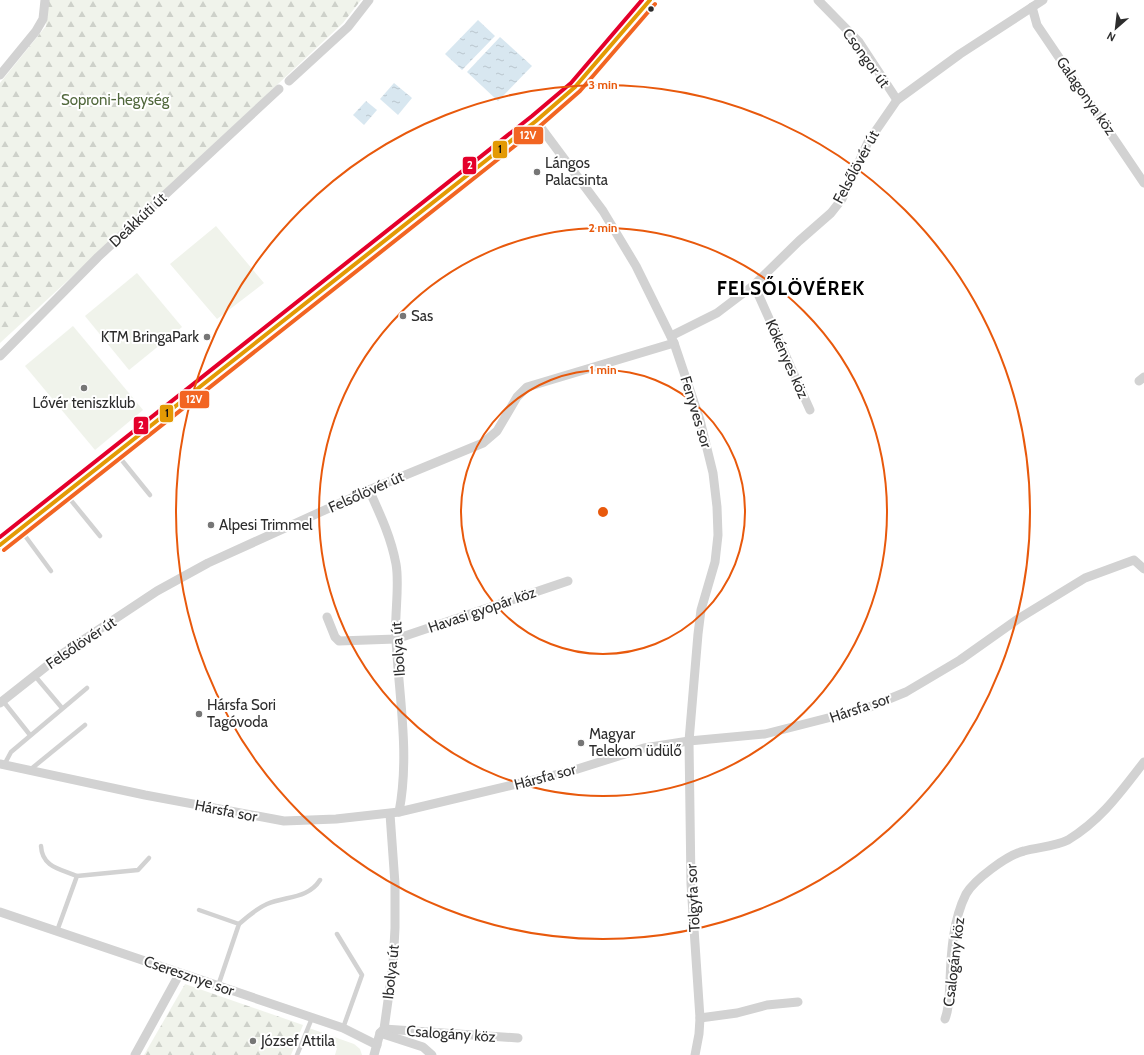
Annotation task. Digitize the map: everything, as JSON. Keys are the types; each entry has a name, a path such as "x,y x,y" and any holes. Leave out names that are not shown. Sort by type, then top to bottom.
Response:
{"street":[{"path":"0,75 36,31 43,19 46,0"},
{"path":"289,81 348,27 369,0"},
{"path":"0,545 536,121 575,87 650,0"},
{"name":"Csongor út","path":"818,0 859,42 897,100"},
{"name":"Felsőlövér út","path":"2,702 62,654 157,591 208,564 369,490 483,443 497,431 517,397 528,387 673,340 717,313 754,285 784,254 831,213 842,199 868,142 897,100 960,54 1043,0"},
{"name":"Galagonya köz","path":"1032,7 1037,25 1144,183"},
{"name":"Deákkúti út","path":"0,356 98,257 279,89"},
{"name":"Fenyves sor","path":"536,121 603,211 636,266 673,340 700,420 713,473 717,506 718,535 715,562 702,610 698,634 689,741"},
{"name":"Kökényes köz","path":"754,285 810,410"},
{"name":"Ibolya út","path":"369,490 389,534 396,565 396,639 402,697 403,764 402,794 394,813 394,965 382,1031 374,1055"},
{"name":"Hársfa sor","path":"2,765 145,795 284,821 336,819 394,813 561,774 644,748 689,741 765,734 867,708 906,692 960,660 1018,619 1085,578 1134,560 1144,570"},
{"name":"Havasi gyopár köz","path":"327,617 338,641 396,639 568,581"},
{"name":"Tölgyfa sor","path":"689,741 691,884 700,1018 695,1055"},
{"name":"Csalogány köz","path":"945,1019 949,1008 950,967 958,919 971,887 1010,856 1022,851 1063,842 1094,821 1108,808 1144,762"},
{"name":"Cseresznye sor","path":"0,912 343,1028 377,1045"},
{"path":"135,1055 180,973"},
{"path":"700,1018 737,1013 768,1004 798,1002"},
{"path":"382,1031 423,1047 432,1055"},
{"name":"Csalogány köz","path":"382,1031 518,1038"}],"lane":[{"path":"116,453 150,495"},
{"path":"65,493 100,536"},
{"path":"20,529 51,570"},
{"path":"35,676 62,708"},
{"path":"2,765 11,752 86,688"},
{"path":"2,702 30,735"},
{"path":"30,770 85,725"},
{"path":"41,846 41,856 47,863 77,876 138,870 149,858"},
{"path":"57,932 77,876"},
{"path":"218,986 239,924 258,908 269,903 308,893 320,880"},
{"path":"199,910 239,924"},
{"path":"337,934 362,975 343,1028"},
{"path":"297,1055 312,1018"}],"green space":[{"name":"Soproni-hegység","path":"47,0 361,0 343,23 0,343 0,83 46,26"},
{"path":"216,226 264,283 217,319 170,264"},
{"name":"Lővér teniszklub","path":"137,273 182,327 129,370 85,316"},
{"name":"Lővér teniszklub","path":"73,326 143,410 95,450 25,366"},
{"path":"185,984 303,1025 291,1055 144,1055"},
{"path":"309,1028 354,1044 360,1049 362,1055 335,1055 337,1048 306,1034"}],"water":[{"path":"478,20 495,36 462,70 445,54"},
{"path":"500,37 532,66 498,101 467,72"},
{"path":"394,83 412,98 398,115 380,99"},
{"path":"366,101 377,110 364,125 353,115"}],"transit line":[{"name":"2","path":"0,537 532,116 571,83 642,0"},
{"name":"1","path":"0,545 536,121 575,87 650,0"},
{"name":"12V","path":"4,550 540,126 580,91 655,4"}],"place":[{"name":"Lángos Palacsinta","path":"537,172"},
{"name":"Sas","path":"403,316"},
{"name":"KTM BringaPark","path":"207,337"},
{"name":"Lővér teniszklub","path":"84,388"},
{"name":"Alpesi Trimmel","path":"211,525"},
{"name":"Hársfa Sori Tagóvoda","path":"199,714"},
{"name":"Magyar Telekom üdülő","path":"581,743"},
{"name":"József Attila","path":"253,1041"}],"district":[{"name":"FELSŐLÖVÉREK","path":"791,288"}]}
